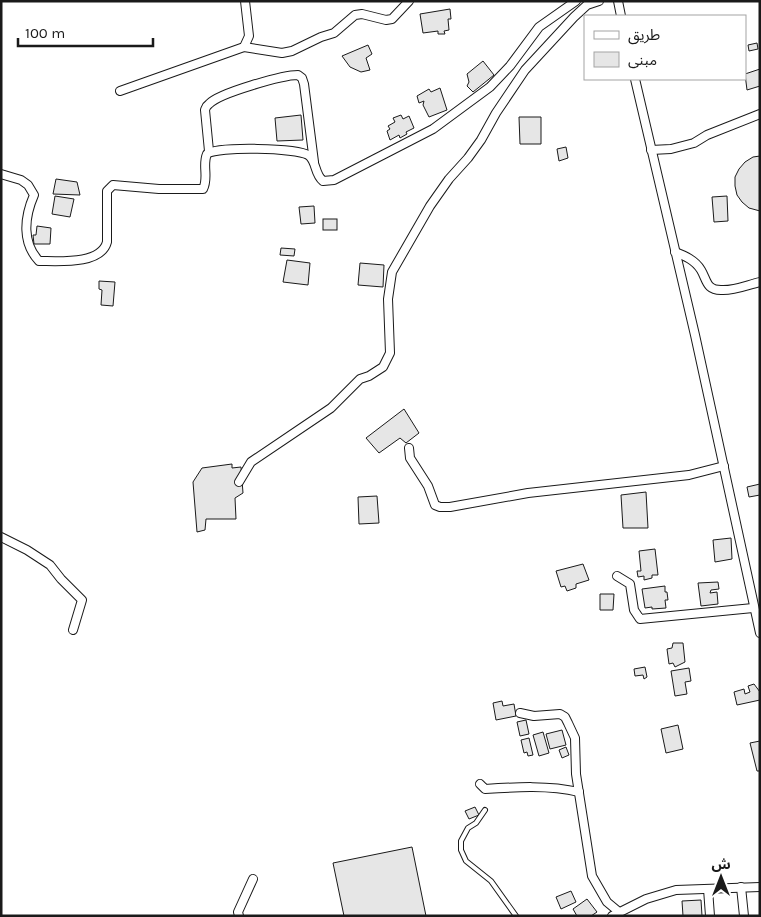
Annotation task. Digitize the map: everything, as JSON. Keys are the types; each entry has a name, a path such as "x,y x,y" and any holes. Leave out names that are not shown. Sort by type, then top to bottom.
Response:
{"street":[{"path":"244,47 249,36 245,1"},
{"path":"120,92 244,47 282,53 292,51 338,30 355,15 369,15 386,20 392,19 410,1"},
{"path":"1,174 21,180 28,185 34,195 29,206 25,233 32,253 39,261 65,261 97,256 106,248 108,235 107,192 113,185 159,189 204,189 206,184 205,161 209,151 206,105 224,95 274,79 298,76 302,78 314,162 323,181 334,180 433,129 490,87 516,59 539,27 576,1"},
{"path":"239,482 251,462 331,408 360,379 369,376 383,367 390,353 388,299 392,272 430,206 448,179 482,140 496,113 525,70 574,17 587,5 599,1"},
{"path":"618,1 621,15"},
{"path":"636,80 760,633"},
{"path":"652,150 671,149 694,143 707,135 760,114"},
{"path":"209,151 228,148 291,150 308,155 314,162"},
{"path":"676,252 692,260 702,270 707,285 712,289 730,290 760,282"},
{"path":"409,448 410,458 428,486 435,505 440,507 450,507 482,500 561,488 610,485 689,475 724,466"},
{"path":"1,537 27,550 50,565 82,600 72,630"},
{"path":"617,576 628,581 630,584 634,610 640,620 739,611 753,608"},
{"path":"520,714 534,716 560,714 565,717 574,738 579,792 592,876 615,914 662,893 676,890 760,887"},
{"path":"480,784 484,789 540,788 579,792"},
{"path":"239,916 238,912 253,879"},
{"path":"741,887 744,916"},
{"path":"708,889 710,916"}],"lane":[{"path":"484,810 476,823 468,828 461,841 461,850 466,861 491,881 516,916"}],"building":[{"path":"450,9 451,19 448,19 449,30 444,31 445,34 438,34 438,31 423,33 420,14"},
{"path":"757,43 758,49 749,51 748,45"},
{"path":"368,45 372,54 366,58 370,70 361,72 350,67 342,56"},
{"path":"483,61 494,75 473,92 467,86 469,82 467,74"},
{"path":"760,69 760,86 747,90 746,74"},
{"path":"440,88 447,110 429,117 423,105 424,101 419,103 417,96 429,89 431,92"},
{"path":"301,115 303,140 277,141 275,118"},
{"path":"401,115 403,119 409,116 414,128 400,138 399,135 390,140 387,131 390,129 388,126 395,122 393,118"},
{"path":"519,117 541,117 541,144 520,144"},
{"path":"566,147 568,158 559,161 557,149"},
{"path":"760,156 760,211 749,208 742,202 737,195 735,177 745,162 753,157"},
{"path":"56,179 77,182 80,195 53,194"},
{"path":"55,196 74,199 70,217 52,214"},
{"path":"727,196 728,221 714,222 712,197"},
{"path":"314,206 315,223 301,224 299,207"},
{"path":"323,219 337,219 337,230 323,230"},
{"path":"37,226 51,228 50,244 34,244 33,235 36,235"},
{"path":"281,248 295,249 294,256 280,255"},
{"path":"287,260 310,263 308,285 283,282"},
{"path":"360,263 384,265 383,287 358,285"},
{"path":"99,281 115,282 113,306 101,305 102,290 99,289"},
{"path":"404,409 419,433 406,443 400,438 379,453 366,438"},
{"path":"232,464 232,468 241,467 243,493 235,498 236,519 206,519 205,530 197,532 193,482 202,468"},
{"path":"760,484 760,495 749,497 747,487"},
{"path":"646,492 648,528 623,528 621,495"},
{"path":"377,496 379,523 359,524 358,497"},
{"path":"731,538 732,559 715,562 713,540"},
{"path":"655,549 658,575 652,575 652,578 644,580 644,576 638,577 637,571 641,571 639,551"},
{"path":"583,564 589,580 576,584 576,588 567,591 565,586 561,587 556,571"},
{"path":"718,582 719,589 711,590 710,593 717,592 718,604 701,606 698,583"},
{"path":"665,586 668,600 665,600 666,608 645,608 642,589"},
{"path":"600,594 614,594 613,610 600,610"},
{"path":"673,643 683,643 685,662 675,667 673,663 669,664 667,649 672,648"},
{"path":"645,667 647,677 644,679 643,675 635,676 634,669"},
{"path":"689,668 691,681 685,682 687,694 675,696 671,671"},
{"path":"754,684 760,692 760,700 737,705 734,692 744,689 745,694 750,692 748,686"},
{"path":"502,701 503,706 514,704 516,716 496,720 493,703"},
{"path":"526,720 529,734 520,736 517,722"},
{"path":"678,725 683,749 666,753 661,729"},
{"path":"562,730 566,745 550,749 546,734"},
{"path":"543,732 549,753 539,756 533,735"},
{"path":"529,738 533,755 528,756 527,752 524,753 521,740"},
{"path":"760,741 760,771 757,771 750,743"},
{"path":"566,747 569,755 562,758 559,750"},
{"path":"475,807 479,815 469,819 465,811"},
{"path":"412,847 426,916 344,916 333,863"},
{"path":"571,891 576,902 561,909 556,897"},
{"path":"587,899 597,912 591,916 577,916 573,909"},
{"path":"701,900 702,916 683,916 682,901"}]}
